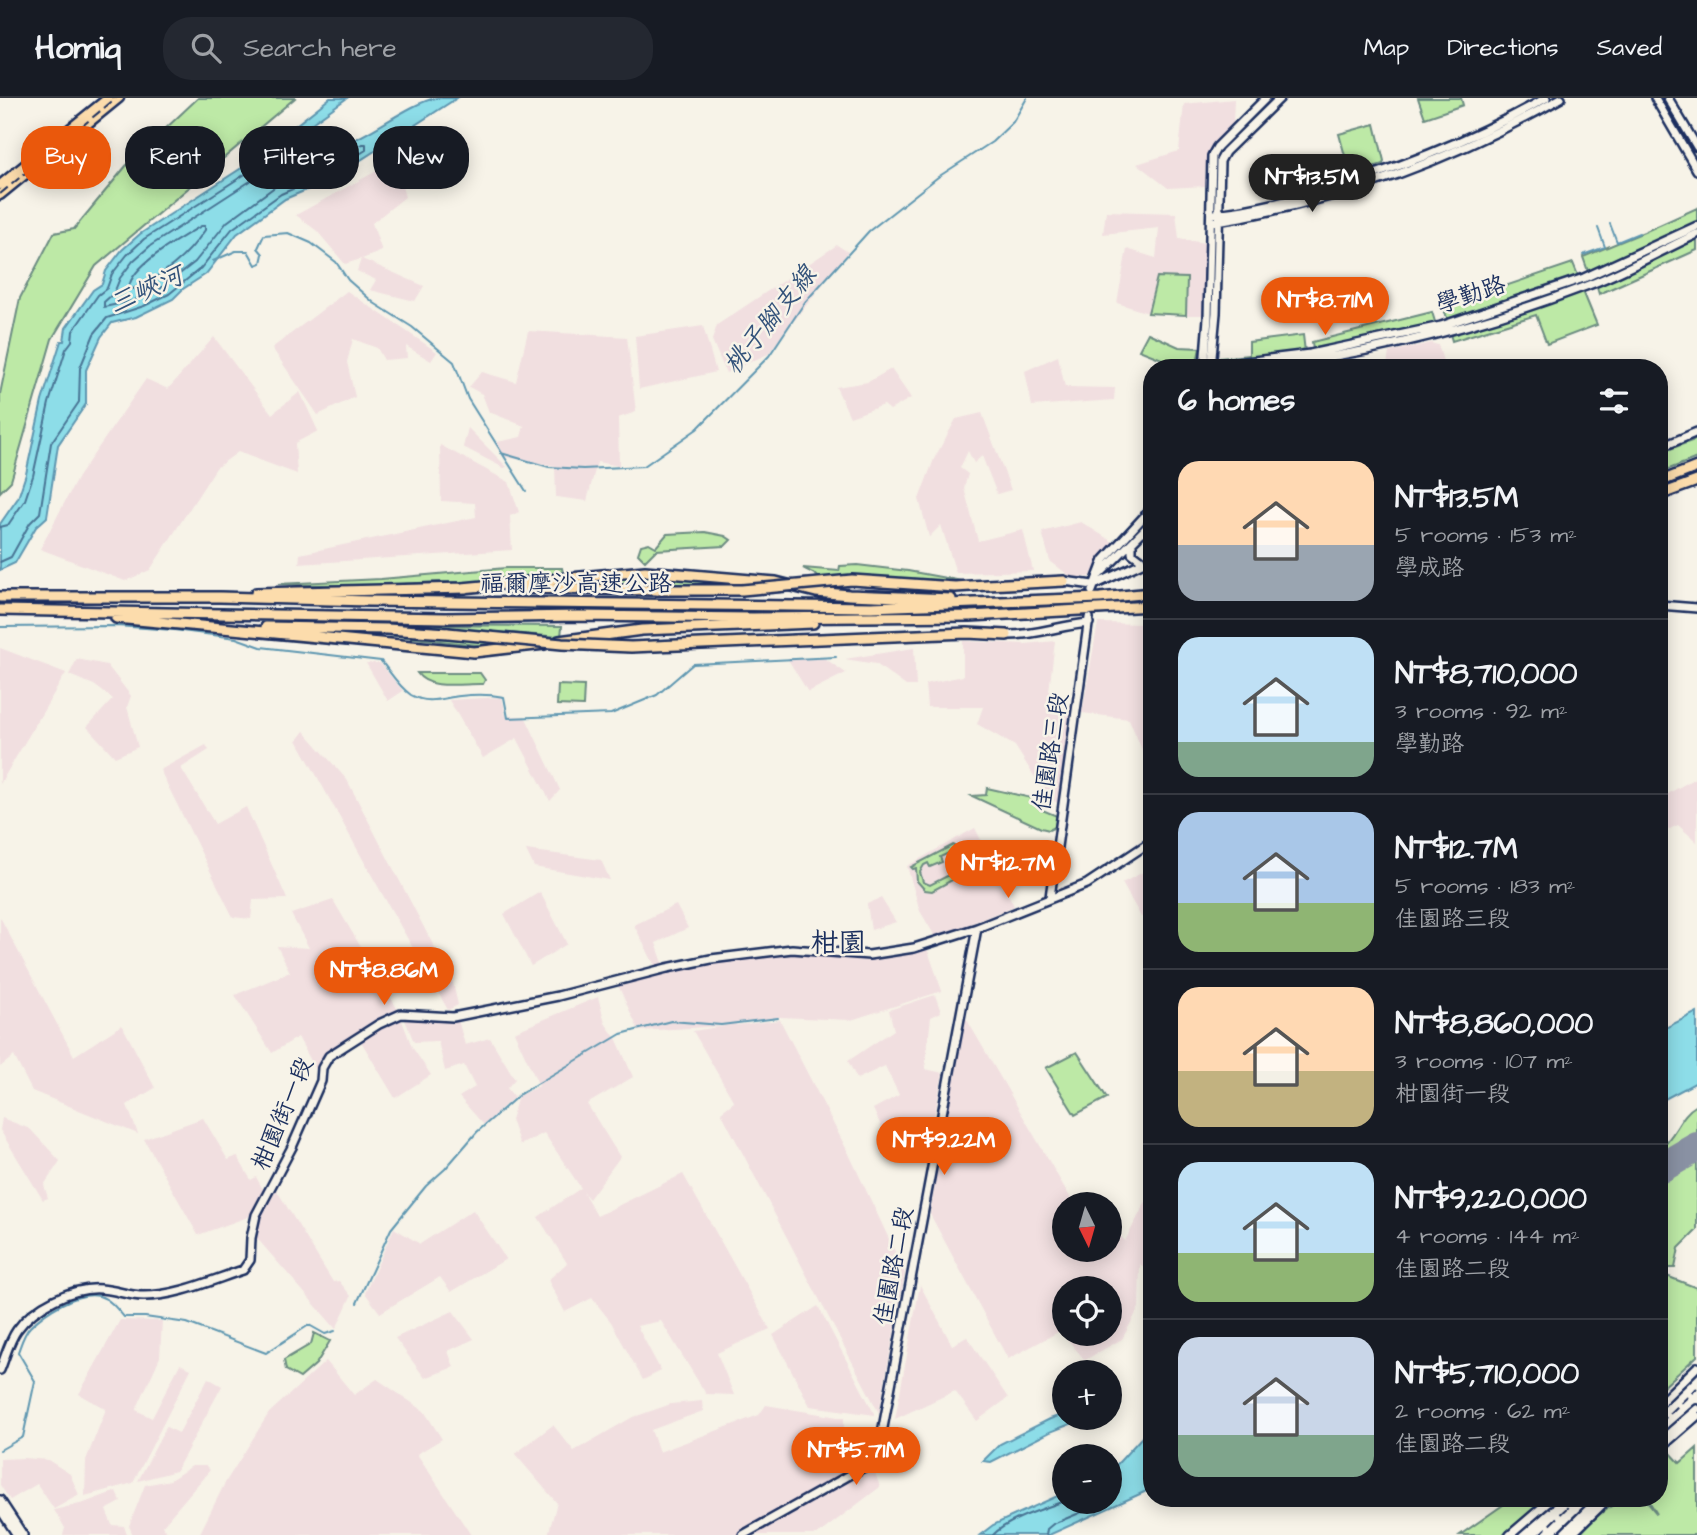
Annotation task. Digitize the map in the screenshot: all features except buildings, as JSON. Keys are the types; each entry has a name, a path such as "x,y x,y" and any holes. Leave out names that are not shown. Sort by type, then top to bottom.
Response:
{"highway":[{"path":"1668,478 1697,467"},
{"path":"1668,492 1697,481"},
{"path":"462,588 645,571 776,582 816,592 849,596 1026,601"},
{"path":"220,597 278,592 462,588 742,590 852,580 955,587 1064,581"},
{"name":"福爾摩沙高速公路","path":"0,597 220,597 871,607 1143,594"},
{"name":"福爾摩沙高速公路","path":"0,610 445,618 970,616 1143,606"},
{"path":"55,612 474,652 642,630 970,616"},
{"path":"212,627 312,626 448,634 562,645 631,647 967,633 1007,635"}],"main road":[{"path":"0,185 108,98"},
{"path":"0,195 120,98"}],"street":[{"path":"1208,359 1212,156 1217,147 1266,98"},
{"path":"1209,359 1220,217 1220,161 1225,152 1280,98"},
{"path":"1220,217 1364,179 1469,137 1546,98"},
{"path":"1211,218 1281,208 1396,175 1520,122 1561,98"},
{"path":"1655,98 1697,170"},
{"path":"1668,98 1697,147"},
{"name":"學勤路","path":"1271,359 1310,354 1441,326 1584,278 1697,226"},
{"name":"學勤路","path":"1320,359 1443,333 1587,286 1697,234"},
{"path":"1668,444 1697,432"},
{"path":"1094,584 1104,561 1143,518"},
{"path":"1094,584 1143,531"},
{"path":"1132,542 1132,553 1143,559"},
{"path":"1064,581 1094,584 1143,564"},
{"path":"1668,606 1697,608"},
{"name":"佳園路三段","path":"1007,635 1026,636 1089,620 1050,897"},
{"path":"977,928 1087,884 1143,847"},
{"name":"柑園街一段","path":"0,1370 16,1331 34,1313 70,1293 97,1289 144,1296 162,1294 243,1270 248,1266 256,1215 292,1147 329,1056 379,1024 401,1014 453,1017 571,993 711,959 792,949 875,955 914,948 977,928"},
{"name":"佳園路二段","path":"743,1535 864,1466 879,1450 977,928"},
{"path":"1668,1395 1697,1367"},
{"path":"1668,1434 1697,1409"},
{"path":"1668,1441 1697,1416"},
{"path":"0,1500 23,1535"},
{"path":"1510,1535 1543,1507"},
{"path":"1562,1535 1591,1507"},
{"path":"1571,1535 1600,1507"},
{"path":"0,1509 17,1535"}],"shaded area":[{"path":"1234,99 1233,124 1210,148 1205,172 1206,186 1168,188 1137,164 1179,151 1184,104"},
{"path":"373,173 373,189 403,189 405,197 372,223 382,251 362,259 424,286 415,301 370,290 376,280 357,271 361,259 345,264 317,231 296,215 344,189 359,189 359,181"},
{"path":"1106,211 1176,213 1179,239 1205,243 1203,315 1186,315 1187,278 1157,277 1148,313 1117,303 1127,249 1156,258 1159,228 1103,234"},
{"path":"837,245 848,252 768,354 726,373 712,340 717,325"},
{"path":"347,291 437,352 431,361 406,346 407,358 384,360 377,348 353,339 347,362 355,397 318,415 272,348"},
{"path":"703,326 716,372 639,389 635,336"},
{"path":"528,331 627,337 636,412 618,418 619,466 597,462 587,501 556,497 555,466 505,457 497,442 521,437 524,426 489,412 482,394 469,387 482,372 516,382"},
{"path":"214,337 272,414 300,392 318,431 295,443 297,474 238,452 216,468 150,570 125,581 40,549 78,477 146,379 168,389"},
{"path":"1431,343 1438,345 1442,359 1388,359 1389,352"},
{"path":"1058,356 1065,387 1115,388 1114,400 1032,406 1025,371"},
{"path":"891,369 911,398 890,410 884,405 850,417 836,387 868,382"},
{"path":"982,413 1011,490 997,494 982,456 974,463 968,451 960,468 968,474 964,488 978,541 1023,530 1033,571 956,573 941,525 929,537 919,499 934,459 956,419"},
{"path":"468,428 507,467 504,468 463,447"},
{"path":"440,445 509,482 519,512 510,516 512,550 299,564 300,554 476,517 475,503 441,501"},
{"path":"1081,522 1113,542 1090,577 1071,577 1050,561 1042,532"},
{"path":"1098,623 1143,624 1143,752 1129,719 1082,713"},
{"path":"963,641 1025,644 1055,641 1047,708 1072,705 1058,803 1048,798 1015,746 977,724 983,707 927,707 925,684 963,676"},
{"path":"0,648 66,673 0,784"},
{"path":"914,648 916,686 906,686 876,664 845,659"},
{"path":"787,658 824,658 846,673 808,692"},
{"path":"77,659 107,665 131,696 127,707 138,747 115,757 87,727 113,699 94,685 69,675"},
{"path":"366,663 380,663 403,691 388,701"},
{"path":"502,697 506,716 525,716 560,790 550,801 517,738 483,758 449,700"},
{"path":"304,731 347,780 453,983 458,1005 448,1010 371,874 297,740"},
{"path":"206,745 209,750 181,768 215,824 246,807 287,899 253,900 251,919 233,917 160,770"},
{"path":"1697,777 1697,842 1678,825 1668,830 1668,794"},
{"path":"975,828 1014,906 936,938 920,911 907,866"},
{"path":"526,850 601,860 610,880 534,867"},
{"path":"1143,872 1143,916 1141,917 1122,883"},
{"path":"540,892 567,944 531,966 504,914"},
{"path":"881,898 896,922 871,930 867,904"},
{"path":"333,900 398,1010 412,1047 431,1075 395,1098 356,1033 322,1057 316,1070 298,1037 272,1053 235,995 290,972 277,946 309,948 291,914"},
{"path":"676,905 688,928 656,943 664,966 656,968 634,925"},
{"path":"0,917 74,1056 122,1025 155,1088 127,1105 138,1134 32,1091 14,1056 0,1067"},
{"path":"927,948 942,991 851,1020 779,1017 736,1024 780,1020 849,1154 905,1273 879,1413 721,1112 734,1102 693,1031 724,1026 639,1031 617,983 670,969 739,957 786,953 869,958"},
{"path":"935,995 941,1012 931,1017 925,1069 943,1073 932,1127 895,1155 873,1109 899,1095 885,1066 857,1079 848,1061 894,1030 889,1010"},
{"path":"598,997 605,1023 617,1040 633,1077 587,1104 620,1157 589,1199 583,1192 597,1216 683,1174 770,1329 717,1353 734,1395 706,1394 661,1321 637,1326 661,1371 643,1380 611,1322 592,1298 565,1312 548,1280 567,1263 538,1217 581,1188 544,1133 520,1145 511,1120 518,1096 539,1086 514,1032"},
{"path":"963,1013 1067,1192 1052,1192 1052,1262 1122,1262 1122,1238 1125,1241 1143,1207 1143,1267 1140,1264 1139,1308 1122,1339 1122,1276 1052,1276 1052,1335 1008,1359 930,1214"},
{"path":"403,1015 458,1020 465,1045 490,1038 515,1079 507,1088 514,1097 484,1125 459,1097 475,1087 464,1065 445,1071 438,1041 414,1042"},
{"path":"2,1118 30,1129 60,1161 44,1185 48,1198 43,1200 0,1130"},
{"path":"203,1118 228,1160 237,1156 251,1180 256,1177 265,1193 248,1217 198,1235 144,1139"},
{"path":"276,1189 333,1282 339,1281 351,1296 336,1329 254,1235 259,1215"},
{"path":"473,1210 506,1259 451,1292 440,1277 380,1313 365,1293 394,1228 420,1244"},
{"path":"920,1285 952,1345 967,1337 1008,1398 977,1421 955,1391 895,1419"},
{"path":"818,1306 875,1415 810,1406 773,1335"},
{"path":"453,1311 474,1339 448,1351 454,1367 425,1378 395,1338"},
{"path":"120,1320 162,1321 160,1357 136,1410 152,1418 180,1364 191,1369 133,1483 85,1496 86,1460 106,1409 79,1394"},
{"path":"1073,1346 1110,1346 1085,1360"},
{"path":"326,1361 354,1395 377,1379 424,1411 442,1439 417,1454 471,1535 199,1535 225,1483 269,1413"},
{"path":"208,1378 222,1386 176,1471 138,1481 166,1427 179,1433"},
{"path":"702,1401 703,1411 651,1430 659,1452 759,1415 766,1405 844,1418 844,1432 856,1462 873,1467 880,1487 817,1535 548,1535 557,1503 515,1454 553,1425 574,1451 631,1418 671,1404"},
{"path":"0,1459 48,1460 70,1474 79,1495 54,1509 37,1484 10,1500 0,1485"},
{"path":"192,1466 206,1466 210,1470 162,1526 169,1535 133,1535 129,1526 145,1485 170,1480"},
{"path":"116,1491 121,1502 106,1510 112,1525 124,1526 127,1535 63,1535 65,1528 54,1510"}],"green space":[{"path":"198,98 295,98 262,126 239,126 239,145 225,157 225,126 168,126"},
{"path":"1418,98 1461,98 1463,105 1425,118"},
{"path":"1375,124 1383,164 1350,174 1339,134"},
{"path":"125,167 125,189 187,189 96,266 52,339 11,481 0,492 0,394 20,298 54,233 74,229 107,189 111,189 111,184"},
{"path":"1697,208 1697,223 1589,274 1583,257"},
{"path":"1697,239 1697,250 1599,294 1596,284"},
{"path":"1573,263 1579,278 1448,320 1443,307"},
{"path":"1157,277 1187,278 1186,315 1148,313"},
{"path":"1583,291 1597,325 1547,344 1536,315 1452,341 1450,334"},
{"path":"1432,312 1436,325 1313,350 1312,342"},
{"path":"1148,333 1179,347 1200,348 1198,359 1162,359 1139,350"},
{"path":"1303,335 1305,352 1246,359 1220,359 1249,355 1249,342"},
{"path":"1697,439 1697,458 1668,469 1668,450"},
{"path":"705,532 731,540 725,546 656,550 645,561 638,554 641,545 649,543 656,547 667,534"},
{"path":"857,565 973,583 822,578 803,568 839,571 840,566"},
{"path":"506,568 562,568 563,573 478,582 360,586 278,584 381,579"},
{"path":"662,577 757,584 671,587 587,585 622,579"},
{"path":"406,625 562,626 561,637"},
{"path":"360,632 393,632 523,644 494,647"},
{"path":"417,673 480,673 485,680 483,684 447,685 430,682"},
{"path":"558,685 584,686 583,706 557,705"},
{"path":"987,788 1040,800 1040,809 1057,816 1055,827 1049,830 1041,828 972,796 986,795"},
{"path":"953,845 961,849 967,857 968,867 965,873 932,891 925,890 917,881 916,868 911,867","holes":["957,852 962,857 959,870 930,885 923,882 920,872 924,865 928,863 930,867 942,862 940,857"]},
{"path":"1077,1052 1107,1098 1075,1115 1046,1068"},
{"path":"1697,1105 1697,1230 1679,1248 1675,1268 1668,1268 1668,1140 1691,1109"},
{"path":"1668,1277 1697,1288 1697,1356 1668,1383"},
{"path":"314,1333 330,1341 316,1364 300,1378 286,1370 284,1360 311,1344"},
{"path":"1697,1448 1697,1535 1579,1535 1610,1507 1651,1507 1657,1514 1653,1507 1668,1507 1668,1450 1680,1463"},
{"path":"1500,1507 1536,1507 1503,1535 1460,1535"}],"water":[{"path":"330,98 347,98 308,126 295,126"},
{"path":"436,98 457,98 413,126 379,126 423,102"},
{"path":"373,129 373,152 359,161 359,137"},
{"name":"三峽河","path":"239,170 239,189 309,189 285,199 237,234 206,274 173,299 136,317 112,323 101,337 86,370 86,404 58,445 47,517 36,527 15,563 0,570 0,524 18,498 42,401 61,341 64,341 66,328 93,290 102,284 106,271 122,250 140,234 209,189 225,189 225,179"},
{"path":"1697,1012 1697,1082 1668,1097 1668,1026"},
{"path":"1052,1418 1052,1430 1055,1430 991,1462 983,1461 1000,1444"},
{"path":"1143,1435 1143,1493 1122,1502 1122,1459"},
{"path":"1052,1498 1052,1514 1096,1514 1049,1535 980,1535 993,1525"}],"waterway":[{"name":"桃子腳支線","path":"501,453 549,467 583,469 644,466 697,429 769,356 805,302 869,231 938,177 992,142 1013,122 1027,98"},
{"path":"1610,224 1617,242 1639,233"},
{"path":"1583,255 1605,247 1598,228"},
{"path":"213,261 236,251 248,251 256,265 261,263 263,254 258,248 264,235 288,233 311,243 336,262 348,280 374,303 412,327 454,362 468,399 526,491"},
{"path":"0,627 116,626 174,630 236,638 261,647 381,661 411,695 424,700 477,695 504,697 508,718 611,714 657,695 693,664 836,657"},
{"path":"357,1303 391,1229 426,1186 445,1169 477,1132 520,1094 621,1034 671,1021 721,1025 778,1018"},
{"path":"0,1450 23,1437 35,1381 18,1352 24,1335 44,1315 71,1300 90,1295 103,1297 124,1317 187,1323 266,1353 309,1325 325,1334 335,1331"}],"runway":[{"path":"1668,1164 1697,1147"}],"railway":[{"path":"0,194 116,98"},
{"path":"1668,1415 1697,1388"},
{"path":"1539,1535 1568,1507"}],"district":[{"name":"柑園","path":"838,943"}]}
